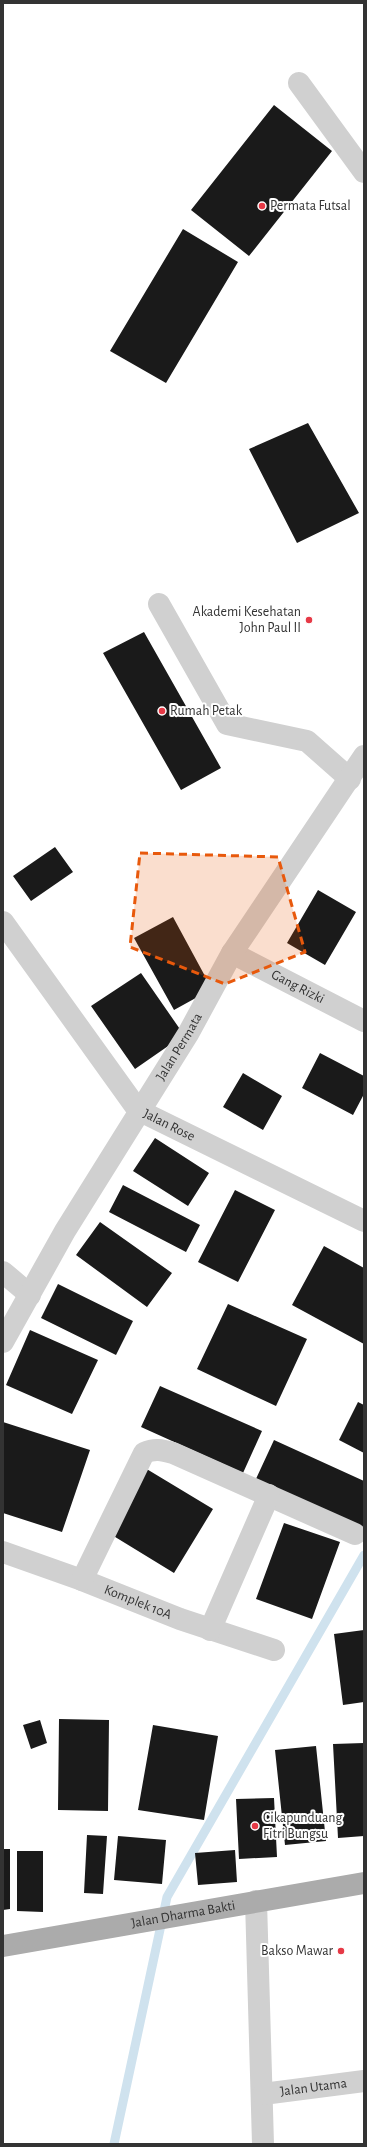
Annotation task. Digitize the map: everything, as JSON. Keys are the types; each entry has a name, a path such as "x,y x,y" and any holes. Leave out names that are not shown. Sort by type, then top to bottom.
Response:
{"main road":[{"name":"Jalan Dharma Bakti","path":"3,1946 364,1883"}],"street":[{"path":"299,83 364,172"},
{"path":"159,604 227,724 307,741 350,779"},
{"name":"Jalan Permata","path":"3,1342 65,1231 138,1110 188,1034 232,953 364,756"},
{"name":"Jalan Rose","path":"3,922 138,1110 364,1221"},
{"name":"Gang Rizki","path":"232,953 364,1021"},
{"path":"3,1272 30,1295"},
{"path":"82,1580 144,1453 160,1449 173,1453 355,1534"},
{"path":"210,1630 269,1495"},
{"name":"Komplek 10A","path":"3,1552 82,1580 210,1630 274,1650"},
{"path":"256,1901 263,2094 263,2144"},
{"name":"Jalan Utama","path":"263,2094 364,2081"}],"highlighted area":[{"path":"140,853 278,857 305,952 225,984 130,947"}],"building":[{"path":"274,105 332,151 249,256 191,210"},
{"path":"183,229 238,262 166,383 110,351"},
{"path":"308,423 359,513 297,543 249,449"},
{"name":"Rumah Petak","path":"144,632 221,768 181,790 103,653"},
{"path":"55,847 73,872 31,901 13,876"},
{"path":"318,890 356,912 325,965 287,943"},
{"path":"173,917 212,989 174,1010 134,938"},
{"path":"141,973 184,1035 135,1069 91,1006"},
{"path":"320,1053 364,1076 364,1094 353,1115 302,1088"},
{"path":"243,1073 282,1096 263,1130 223,1107"},
{"path":"155,1138 209,1173 188,1206 133,1171"},
{"path":"123,1185 200,1225 186,1252 109,1212"},
{"path":"235,1190 275,1210 238,1282 198,1262"},
{"path":"100,1222 172,1273 147,1307 76,1255"},
{"path":"324,1246 364,1268 364,1344 292,1305"},
{"path":"58,1284 133,1321 116,1355 41,1318"},
{"path":"228,1304 307,1339 276,1406 197,1369"},
{"path":"30,1330 98,1360 72,1414 6,1385"},
{"path":"160,1386 262,1431 243,1473 141,1427"},
{"path":"358,1402 364,1405 364,1453 339,1440"},
{"path":"3,1422 90,1450 62,1532 3,1513"},
{"path":"274,1440 364,1481 364,1531 255,1481"},
{"path":"145,1468 213,1509 174,1573 107,1532"},
{"path":"284,1523 340,1542 312,1619 256,1599"},
{"path":"364,1630 364,1702 343,1705 334,1634"},
{"path":"59,1719 109,1720 108,1811 58,1810"},
{"path":"40,1720 47,1743 31,1749 23,1725"},
{"path":"153,1725 218,1736 204,1820 138,1810"},
{"path":"364,1743 364,1836 338,1838 333,1744"},
{"path":"316,1746 326,1841 285,1845 275,1750"},
{"path":"274,1798 277,1857 239,1859 236,1799"},
{"path":"87,1835 107,1836 103,1894 84,1893"},
{"path":"118,1836 166,1840 162,1884 114,1880"},
{"path":"3,1849 10,1849 10,1909 3,1910"},
{"path":"235,1850 237,1882 198,1885 195,1853"},
{"path":"17,1851 43,1851 43,1912 17,1911"}],"waterway":[{"path":"114,2144 167,1897 364,1555"}],"place":[{"name":"Permata Futsal","path":"262,206"},
{"name":"Akademi Kesehatan John Paul II","path":"309,620"},
{"name":"Rumah Petak","path":"162,711"},
{"name":"Cikapunduang Fitri Bungsu","path":"255,1826"},
{"name":"Bakso Mawar","path":"341,1951"}]}
